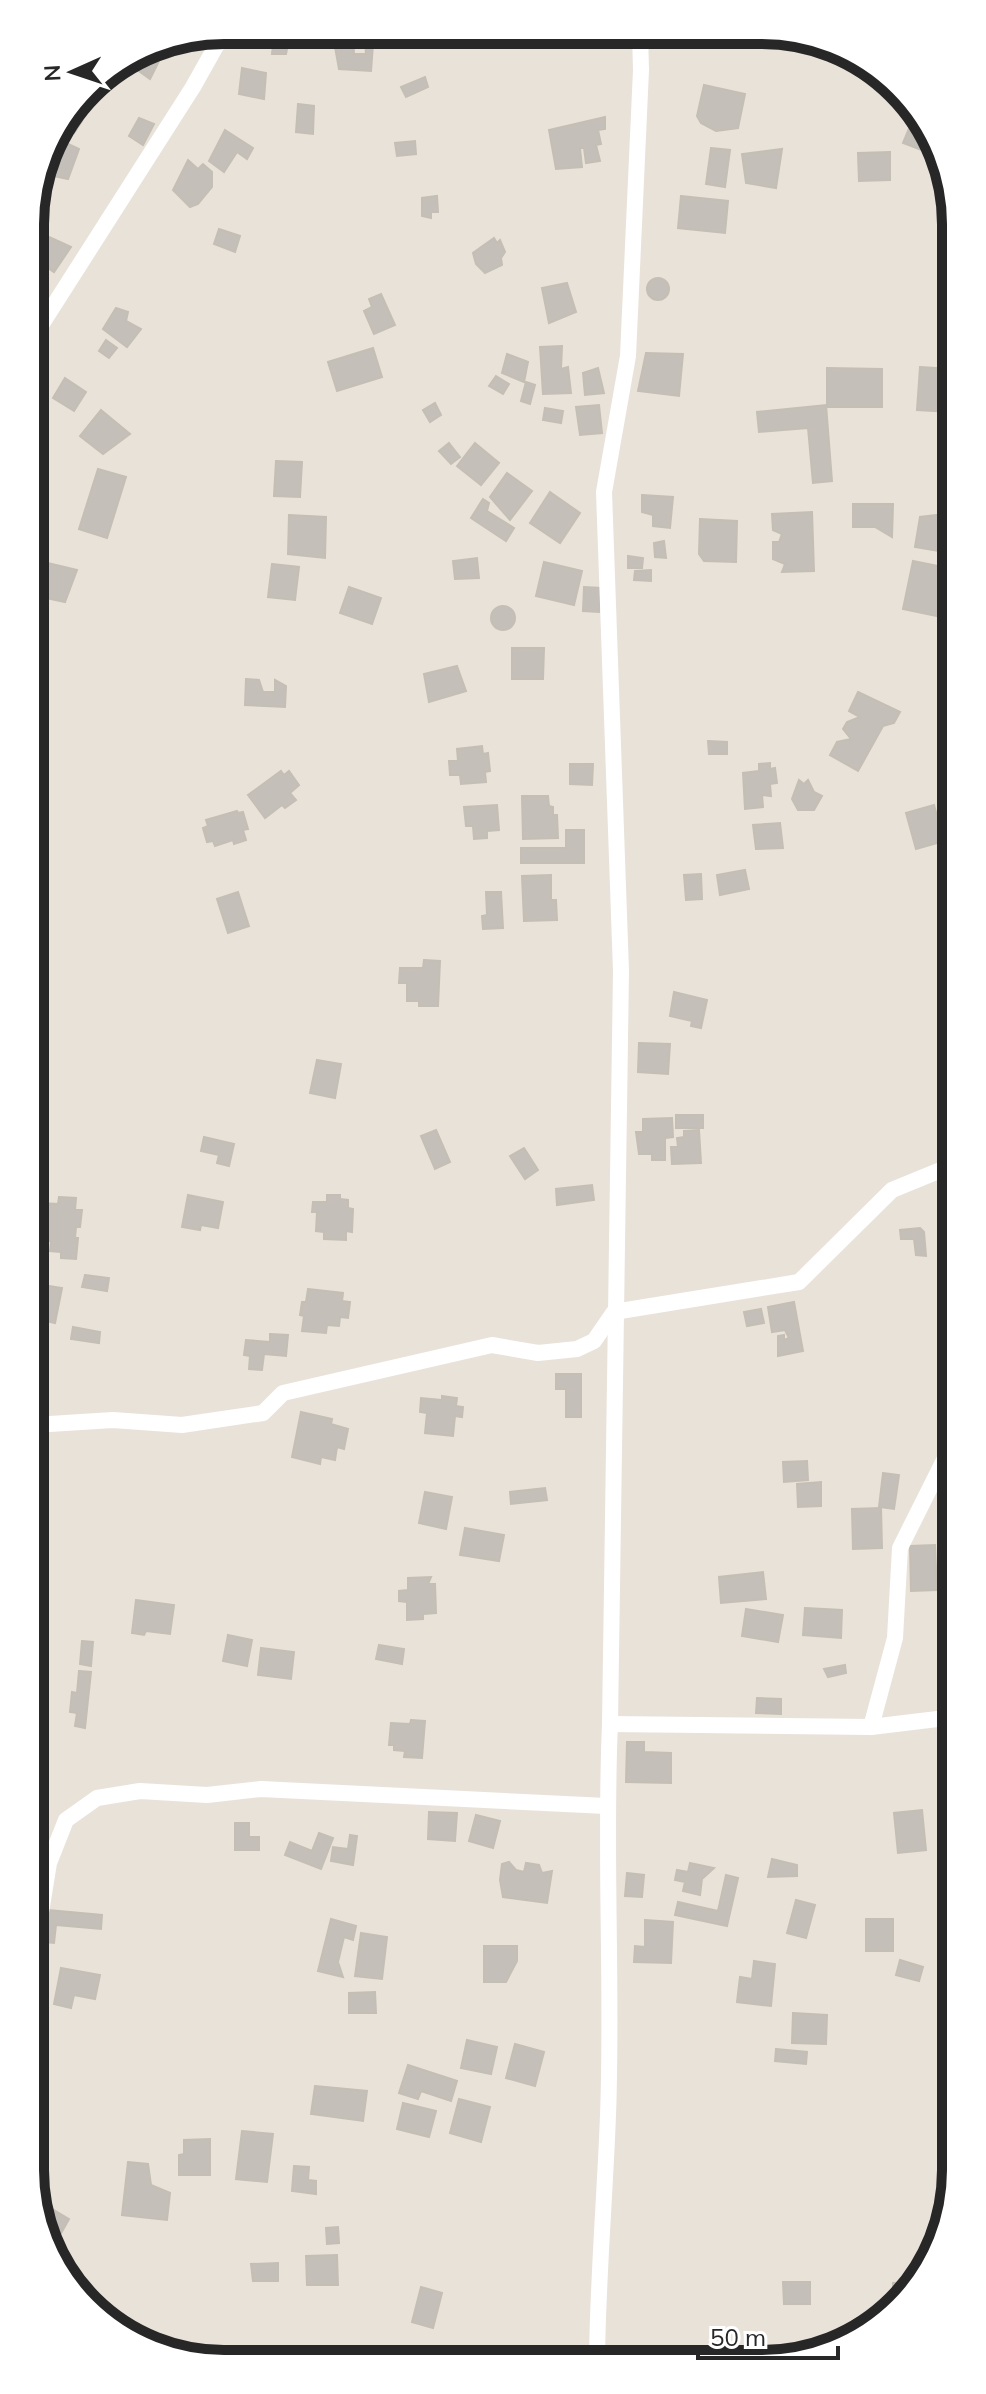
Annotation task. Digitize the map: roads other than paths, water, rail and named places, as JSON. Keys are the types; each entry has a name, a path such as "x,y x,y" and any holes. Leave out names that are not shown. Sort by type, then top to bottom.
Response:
{"street":[{"path":"597,2350 601,2214 608,2116 606,1806 610,1724 621,971 604,492 628,356 640,44"},
{"path":"44,321 217,45"},
{"path":"44,1424 113,1420 182,1425 263,1413 283,1393 492,1345 538,1353 577,1349 594,1341 614,1312 799,1282 892,1190 942,1170"},
{"path":"871,1727 895,1638 900,1548 942,1464"},
{"path":"610,1724 871,1727 942,1718"},
{"path":"44,1894 49,1863 66,1820 97,1798 140,1791 207,1795 261,1789 606,1806"}]}
